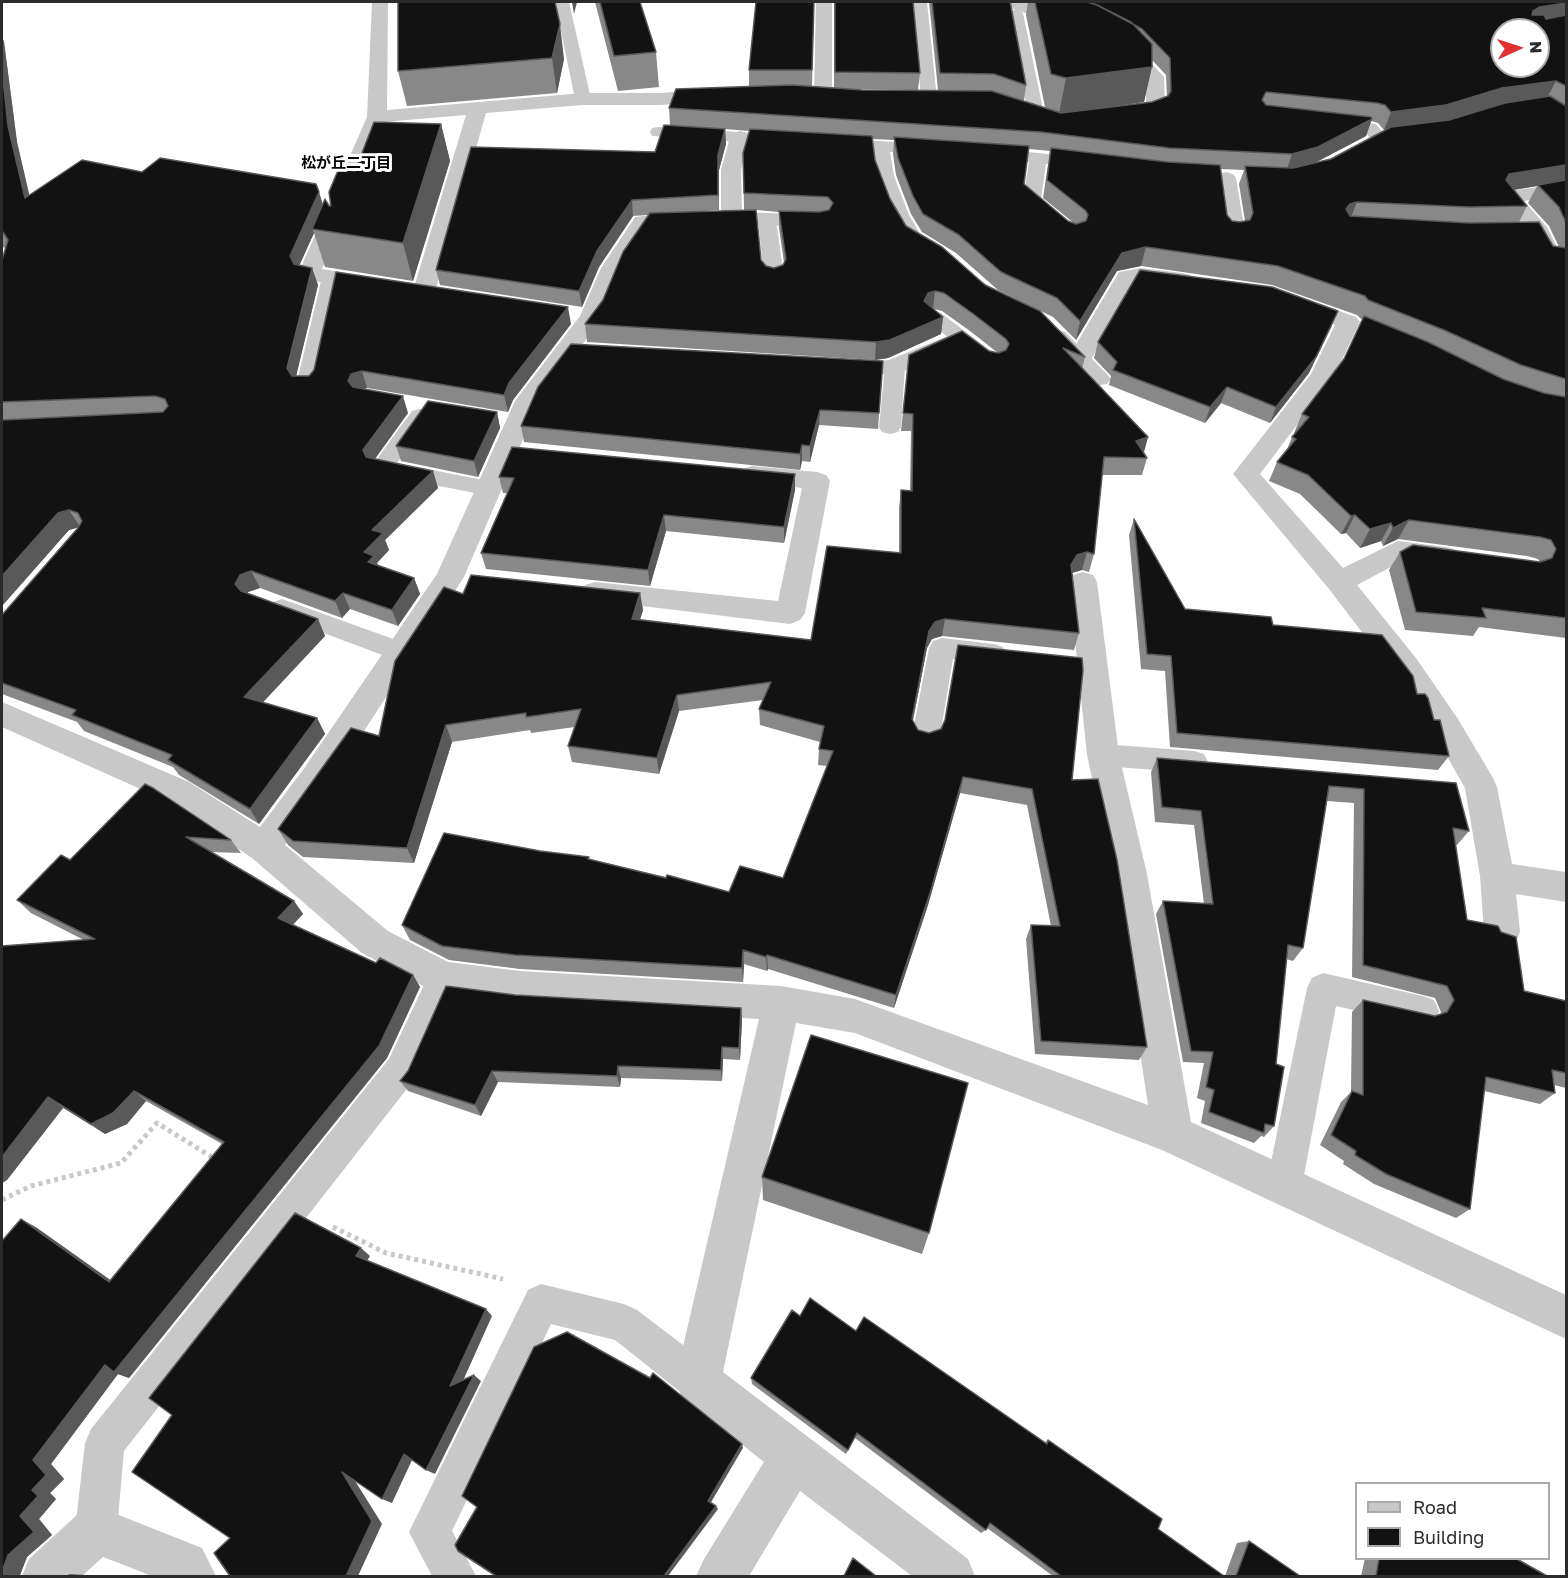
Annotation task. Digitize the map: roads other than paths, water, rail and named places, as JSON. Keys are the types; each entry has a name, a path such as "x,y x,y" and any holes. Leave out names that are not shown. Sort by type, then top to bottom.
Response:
{"street":[{"path":"380,2 377,117 309,274 448,295"},
{"path":"823,96 824,2"},
{"path":"1013,7 1092,31 1131,51 1155,77 1156,107 1148,111 1103,117"},
{"path":"802,94 842,98"},
{"path":"377,117 583,99 660,99 734,95"},
{"path":"906,99 950,99"},
{"path":"1014,107 1058,122"},
{"path":"424,292 478,108"},
{"path":"732,218 731,170 740,137"},
{"path":"1226,177 1234,232"},
{"path":"1566,189 1509,197 1539,232 1551,256 1566,259"},
{"path":"264,848 317,776 401,652 462,578 490,488 517,452 507,420 580,351 579,315 643,222 732,218 819,221"},
{"path":"1080,358 1127,278 1142,276 1206,284"},
{"path":"1270,294 1358,326 1246,474 1339,582 1404,666 1447,728 1481,787 1497,876 1502,932"},
{"path":"816,366 875,369 895,366 960,338"},
{"path":"567,590 790,613 816,481 724,472"},
{"path":"1339,582 1398,551 1468,560"},
{"path":"1083,582 1083,664 1130,874 1173,1134"},
{"path":"2,714 177,791 264,848 375,942 444,978 519,988 781,1003 855,1016 932,1042 1173,1134 1566,1317"},
{"path":"1497,876 1566,887"},
{"path":"781,1003 698,1381 951,1576"},
{"path":"721,1576 794,1457"},
{"path":"46,1576 96,1530 185,1565 192,1576"}],"lane":[{"path":"562,2 583,99"},
{"path":"920,2 929,99"},
{"path":"1013,7 1036,114"},
{"path":"1313,122 1370,129 1380,138"},
{"path":"658,132 787,140"},
{"path":"1359,149 1380,138 1400,136"},
{"path":"822,142 948,150"},
{"path":"881,146 885,176 900,215 913,238 948,260"},
{"path":"970,152 1107,165"},
{"path":"1038,157 1032,200 1064,227"},
{"path":"767,220 774,278"},
{"path":"1516,232 1539,232"},
{"path":"308,386 332,277"},
{"path":"934,317 994,362"},
{"path":"1045,322 1100,379"},
{"path":"890,427 895,366"},
{"path":"424,406 382,468 490,488"},
{"path":"259,599 401,652"},
{"path":"926,736 942,648 1012,656"},
{"path":"1103,754 1221,765"},
{"path":"1446,784 1481,787"},
{"path":"96,1530 105,1443 401,1070 444,978"},
{"path":"1284,1186 1323,988 1423,1011"},
{"path":"455,1576 430,1532 541,1303 624,1323 698,1381"}],"district":[{"name":"松が丘二丁目","path":"346,163"}]}
